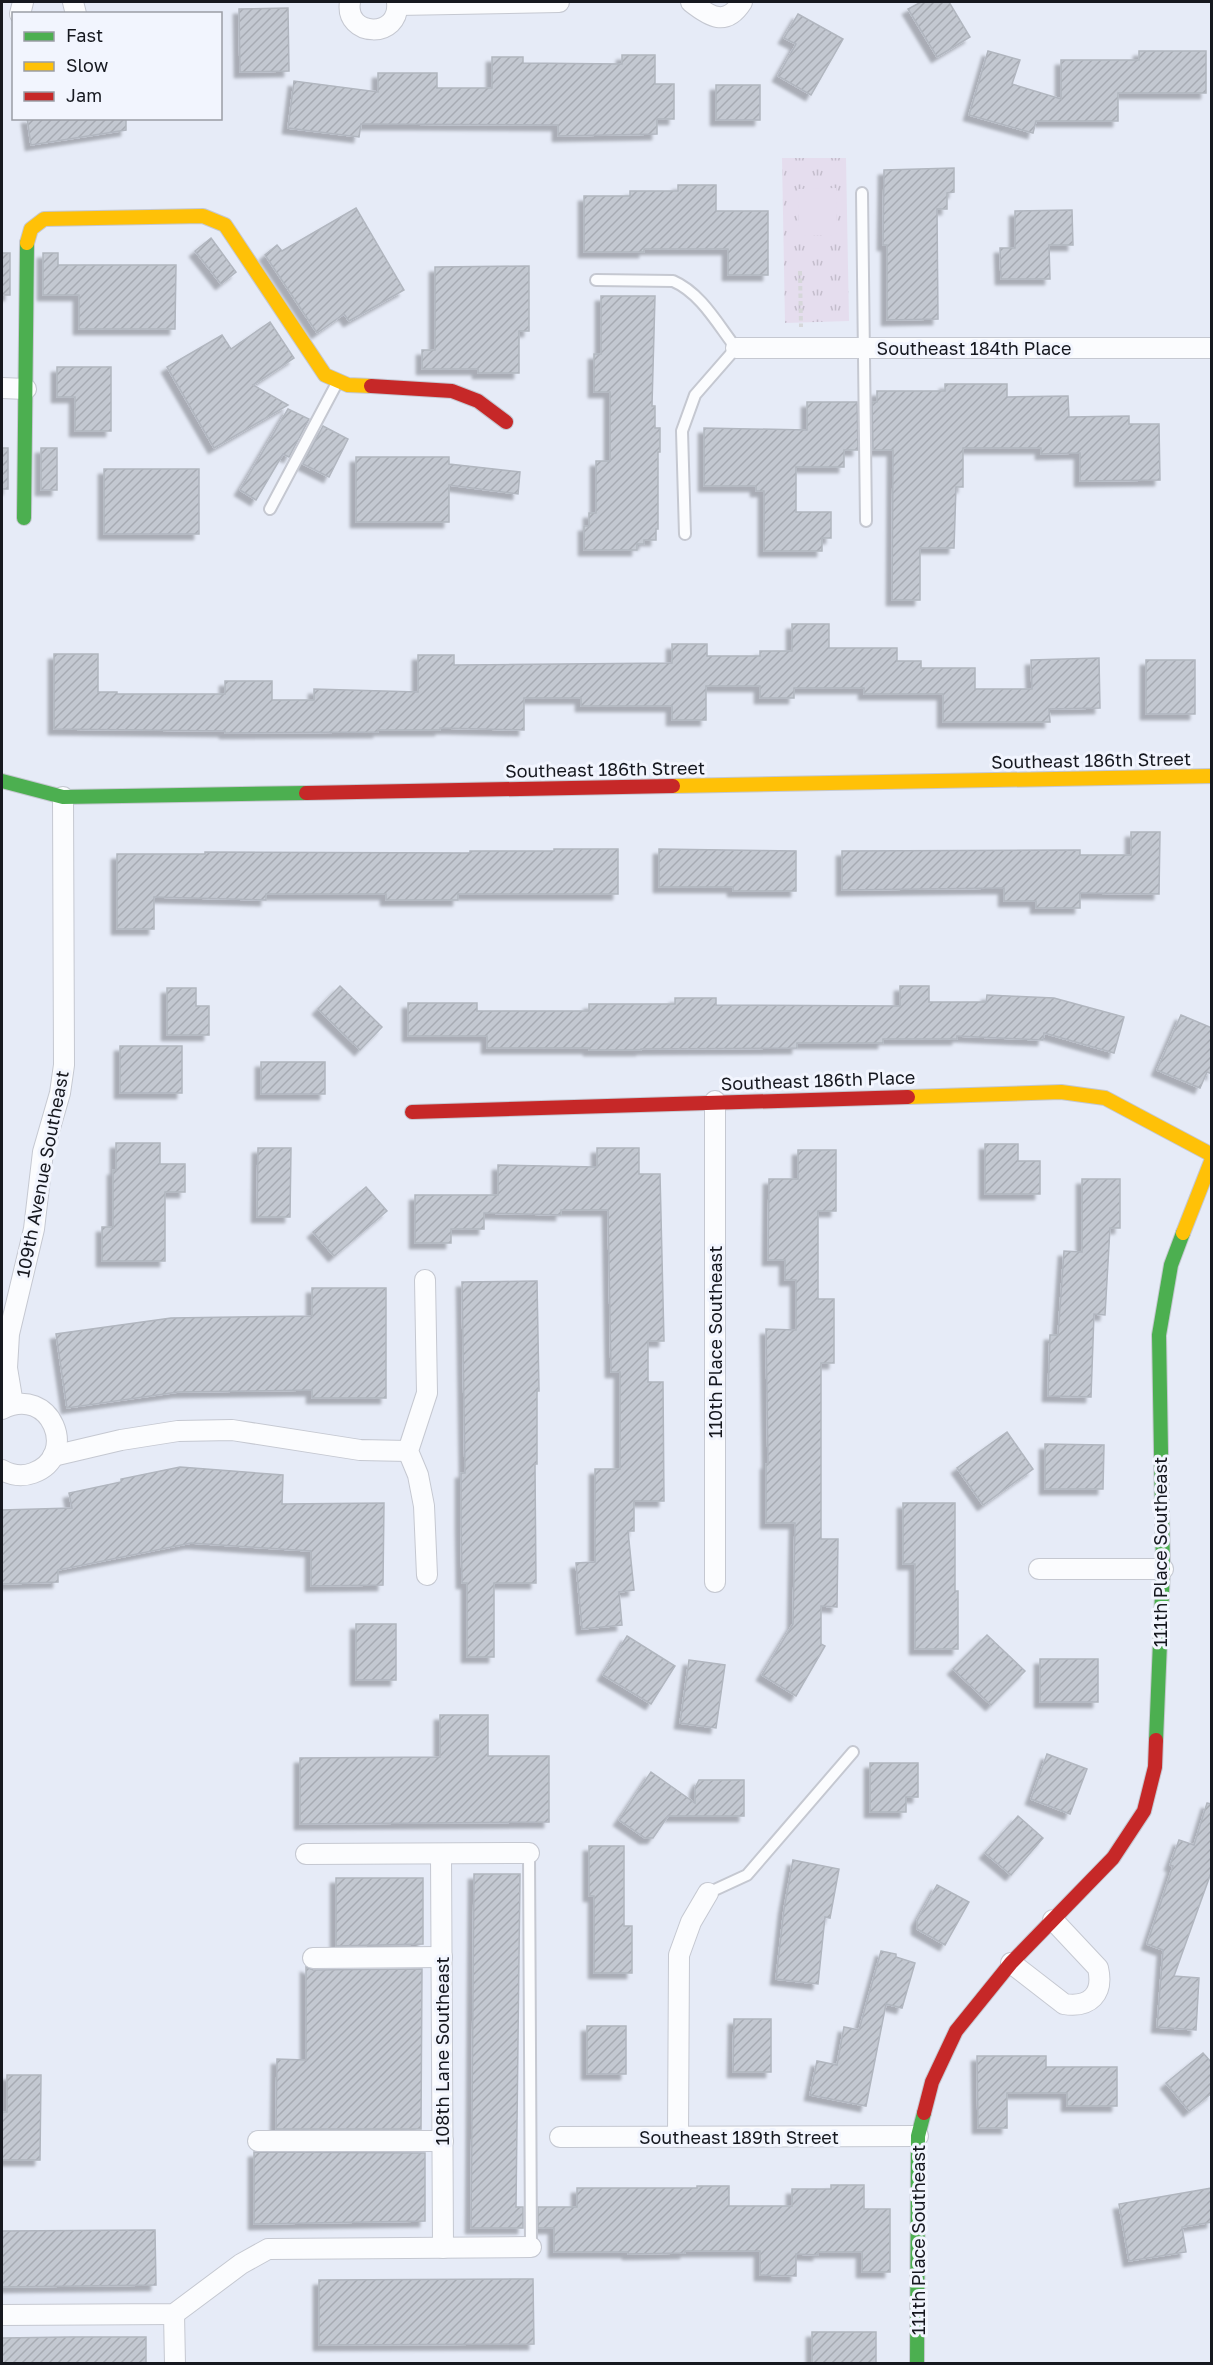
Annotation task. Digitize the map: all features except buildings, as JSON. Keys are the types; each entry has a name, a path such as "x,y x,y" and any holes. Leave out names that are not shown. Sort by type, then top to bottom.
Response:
{"street":[{"path":"350,2 351,15 356,23 374,30 383,28 391,22 396,15 397,3 559,2"},
{"path":"691,2 711,16 721,18 737,9 741,2"},
{"path":"24,518 27,238 31,229 44,219 203,216 225,225 325,375 348,385 452,390 478,401 506,422"},
{"name":"Southeast 184th Place","path":"736,348 1212,348"},
{"path":"2,388 26,389"},
{"name":"Southeast 186th Street","path":"2,781 63,797 1212,776"},
{"name":"109th Avenue Southeast","path":"7,1406 9,1334 34,1229 43,1152 60,1093 64,1065 63,797"},
{"name":"Southeast 186th Place","path":"412,1112 1061,1092 1106,1098 1212,1157"},
{"name":"110th Place Southeast","path":"715,1101 715,1582"},
{"name":"111th Place Southeast","path":"917,2364 918,2136 932,2082 956,2031 1011,1963 1113,1858 1144,1810 1155,1767 1163,1569 1159,1335 1171,1265 1212,1157"},
{"path":"425,1280 427,1393 408,1451 418,1475 424,1506 427,1575"},
{"path":"2,1470 15,1475 27,1475 46,1465 57,1445 56,1433 46,1413 36,1406 25,1403 7,1406"},
{"path":"53,1456 120,1440 178,1431 232,1430 360,1450 408,1451"},
{"path":"1039,1569 1163,1569"},
{"path":"306,1854 529,1854"},
{"name":"108th Lane Southeast","path":"441,1854 443,2248"},
{"path":"678,2137 679,1955 691,1922 708,1893"},
{"path":"1011,1963 1064,2004 1074,2006 1085,2004 1093,1998 1099,1989 1098,1968 1053,1920"},
{"path":"313,1958 442,1958"},
{"name":"Southeast 189th Street","path":"560,2137 918,2136"},
{"path":"258,2141 443,2141"},
{"path":"2,2315 174,2314 241,2264 268,2249 531,2247"},
{"path":"174,2314 175,2364"}],"lane":[{"path":"862,193 866,521"},
{"path":"596,280 673,281 684,285 736,348 695,395 682,431 685,534"},
{"path":"270,509 338,380"},
{"path":"708,1893 747,1875 853,1752"},
{"path":"529,1854 531,2247"}],"path":[{"path":"800,271 801,348"}],"green space":[{"path":"782,158 846,158 849,321 785,323"},
{"path":"836,188 837,235 799,236 798,189"}],"traffic: fast":[{"path":"24,518 27,243"},
{"path":"2,781 63,797 306,793"},
{"path":"1156,1740 1163,1569 1159,1335 1171,1265 1183,1233"},
{"path":"917,2364 918,2136 924,2113"}],"traffic: slow":[{"path":"27,243 31,229 44,219 203,216 225,225 325,375 348,385 371,386"},
{"path":"673,786 1212,776"},
{"path":"908,1097 1061,1092 1105,1098 1212,1155"},
{"path":"1183,1233 1212,1159"}],"traffic: jam":[{"path":"371,386 452,391 478,401 506,422"},
{"path":"306,793 673,786"},
{"path":"412,1112 908,1097"},
{"path":"924,2113 932,2082 956,2031 1011,1963 1113,1858 1144,1811 1155,1767 1156,1740"}]}
